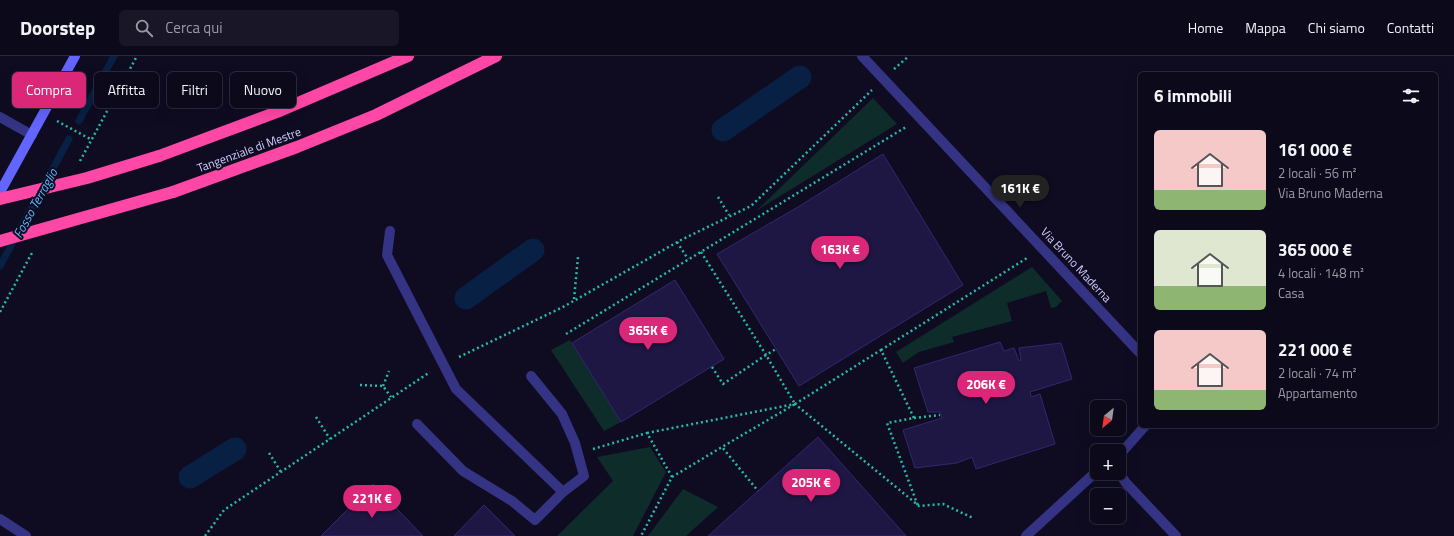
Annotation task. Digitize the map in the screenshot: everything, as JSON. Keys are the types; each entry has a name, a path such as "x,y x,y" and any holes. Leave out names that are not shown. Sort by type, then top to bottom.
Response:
{"highway":[{"name":"Tangenziale di Mestre","path":"0,199 87,178 159,156 277,112 408,56"},
{"name":"Tangenziale di Mestre","path":"0,241 173,192 297,147 376,115 496,56"}],"main road":[{"path":"0,192 75,56"}],"street":[{"name":"Via Bruno Maderna","path":"862,56 1138,351"},
{"path":"0,117 32,135"},
{"path":"390,231 387,255 456,389 562,492"},
{"path":"417,424 463,472 512,501 534,520 562,492 584,476 578,453 562,414 530,376"},
{"path":"1126,447 1143,428"},
{"path":"1026,536 1090,477"},
{"path":"1124,480 1176,536"},
{"path":"0,519 26,536"}],"path":[{"path":"453,360 563,307 574,299 677,242 729,215 750,206 883,79"},
{"path":"872,90 876,95"},
{"path":"44,113 92,140"},
{"path":"566,334 906,127 901,122"},
{"path":"718,197 729,215"},
{"path":"677,242 688,259"},
{"path":"701,252 795,404 918,506 943,504 973,518"},
{"path":"574,299 578,257"},
{"path":"641,536 672,476 795,404 1028,258"},
{"path":"712,367 723,384 776,348"},
{"path":"881,350 914,418"},
{"path":"205,536 224,510 391,397 434,370"},
{"path":"383,386 389,371"},
{"path":"360,385 383,386"},
{"path":"383,386 391,397"},
{"path":"578,453 647,433 795,404"},
{"path":"918,506 887,423 940,415"},
{"path":"316,417 330,438"},
{"path":"647,433 672,476"},
{"path":"722,447 758,491"},
{"path":"269,453 281,472"}],"green space":[{"path":"873,98 897,124 756,211"},
{"path":"1032,267 1062,301 1056,307 1051,308 1046,291 1007,303 1012,321 952,337 954,342 919,352 903,363 896,352"},
{"path":"570,340 621,422 604,431 551,350"},
{"path":"650,447 666,472 633,536 557,536 613,481 597,457"},
{"path":"683,489 718,507 686,536 648,536"}],"building":[{"path":"883,154 963,285 799,386 717,254 798,207"},
{"path":"675,280 724,359 621,422 572,343"},
{"path":"1000,342 1004,351 1014,348 1019,361 1021,360 1019,348 1061,343 1072,379 1030,392 1031,397 1040,394 1055,444 976,469 972,457 957,463 915,468 903,430 942,418 940,412 928,412 914,368"},
{"path":"818,437 906,536 708,536"},
{"path":"373,484 423,536 321,536"},
{"path":"484,505 515,536 454,536"}],"waterway":[{"name":"Fosso Terraglio","path":"79,121 114,56"},
{"path":"723,130 800,77"},
{"name":"Fosso Terraglio","path":"0,266 69,139"},
{"path":"466,298 533,250"},
{"path":"190,477 235,449"}]}
